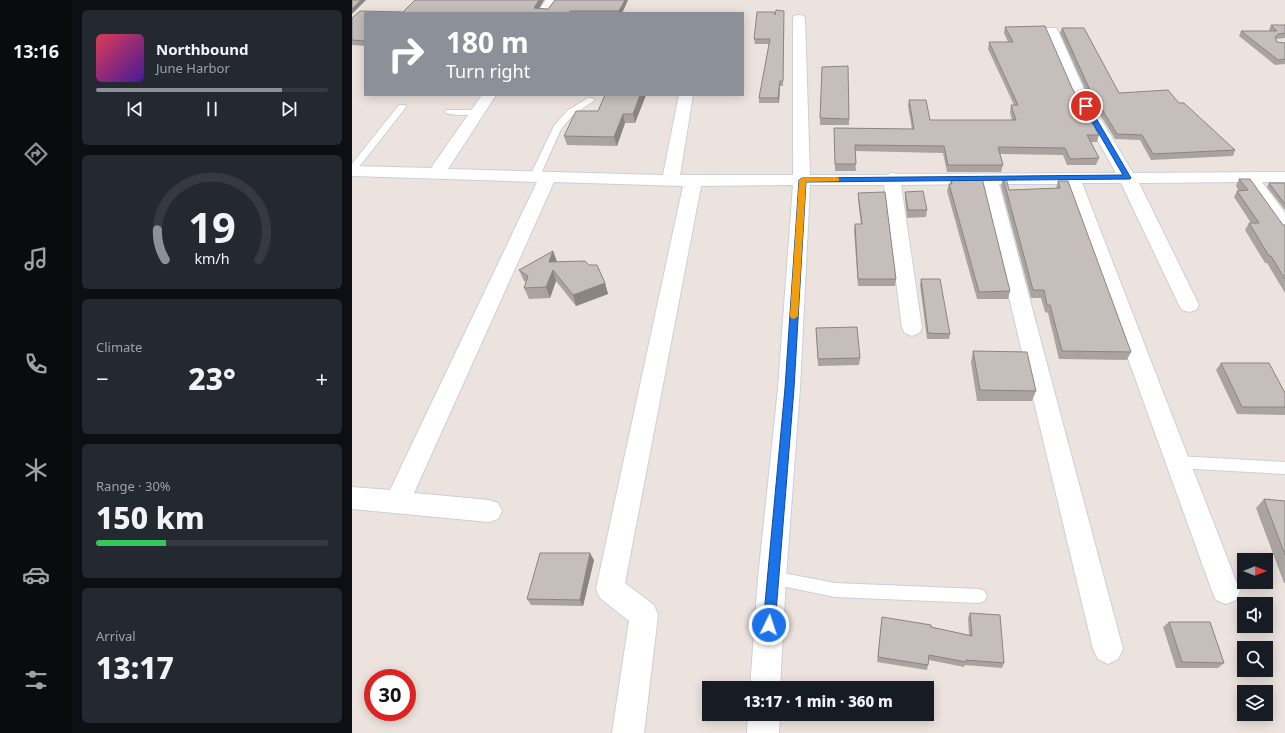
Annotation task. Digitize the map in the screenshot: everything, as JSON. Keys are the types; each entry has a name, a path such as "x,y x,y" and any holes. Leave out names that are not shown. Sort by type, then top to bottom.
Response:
{"street":[{"path":"544,12 552,0"},
{"path":"765,681 772,578 789,388 802,180 800,19"},
{"path":"1051,31 1079,94 1127,178 1189,305"},
{"path":"436,174 488,96"},
{"path":"628,733 644,615 610,589 682,181 686,96"},
{"path":"352,170 682,181 892,178 1285,177"},
{"path":"397,503 541,176"},
{"path":"892,178 912,328"},
{"path":"989,178 1108,649"},
{"path":"1071,178 1226,591"},
{"path":"1250,178 1285,226"},
{"path":"352,498 489,511"},
{"path":"762,733 763,721"}],"lane":[{"path":"541,176 557,128 570,113 591,100"},
{"path":"352,170 402,107"},
{"path":"449,112 478,112"},
{"path":"1177,462 1285,468"},
{"path":"772,578 835,590 979,596"}],"building":[{"path":"352,0 361,0 352,9"},
{"path":"415,0 539,0 534,8 548,9 555,0 625,0 619,11 403,12"},
{"path":"776,10 784,11 783,81 780,81 778,98 759,98 770,39 754,39 757,12 774,12 775,15"},
{"path":"360,11 403,12 364,12 364,41 352,40 352,18"},
{"path":"1271,25 1285,25 1285,33 1278,34 1275,37 1277,42 1285,43 1285,59 1278,60 1241,31 1277,31"},
{"path":"1045,26 1072,88 1099,135 1087,135 1099,158 1070,159 1065,148 998,147 1003,165 948,165 944,146 855,145 856,164 835,164 834,128 914,129 909,100 926,100 930,120 1016,120 1011,105 1018,105 989,42 1013,42 1005,27"},
{"path":"1062,28 1084,28 1119,93 1168,90 1179,103 1184,103 1235,150 1153,154 1142,135 1117,134 1089,88"},
{"path":"848,66 849,119 820,118 822,67"},
{"path":"605,96 640,96 633,114 623,114 614,137 564,136 576,111 598,111"},
{"path":"982,178 1010,291 979,292 949,184 952,184 951,179"},
{"path":"1003,178 1006,178 1009,190 1060,188 1058,181 1068,181 1131,352 1062,351 1050,305 1047,305 1044,290 1033,290"},
{"path":"1239,179 1250,179 1283,225 1285,225 1285,279 1249,223 1259,223 1237,191 1248,190"},
{"path":"1269,183 1285,183 1285,204"},
{"path":"923,191 927,210 908,210 905,192"},
{"path":"885,192 896,279 858,279 855,224 862,224 858,193"},
{"path":"553,251 549,262 585,261 589,265 597,265 605,283 573,295 553,270 546,287 524,288 528,276 519,270"},
{"path":"921,279 940,279 950,334 928,333"},
{"path":"857,327 860,358 818,359 816,328"},
{"path":"973,351 1027,352 1036,391 980,390"},
{"path":"1221,363 1269,363 1285,393 1285,407 1242,407"},
{"path":"1264,499 1285,501 1285,555"},
{"path":"540,553 590,553 580,600 527,599"},
{"path":"970,613 1000,615 1004,663 966,660 966,662 929,655 928,665 878,657 882,617 931,625 931,627 972,636"},
{"path":"1169,622 1210,622 1224,663 1182,662"}],"slow traffic":[{"path":"794,316 802,180 836,179"}],"route":[{"path":"769,625 789,388 802,180 906,178 1127,178 1086,106"}]}
